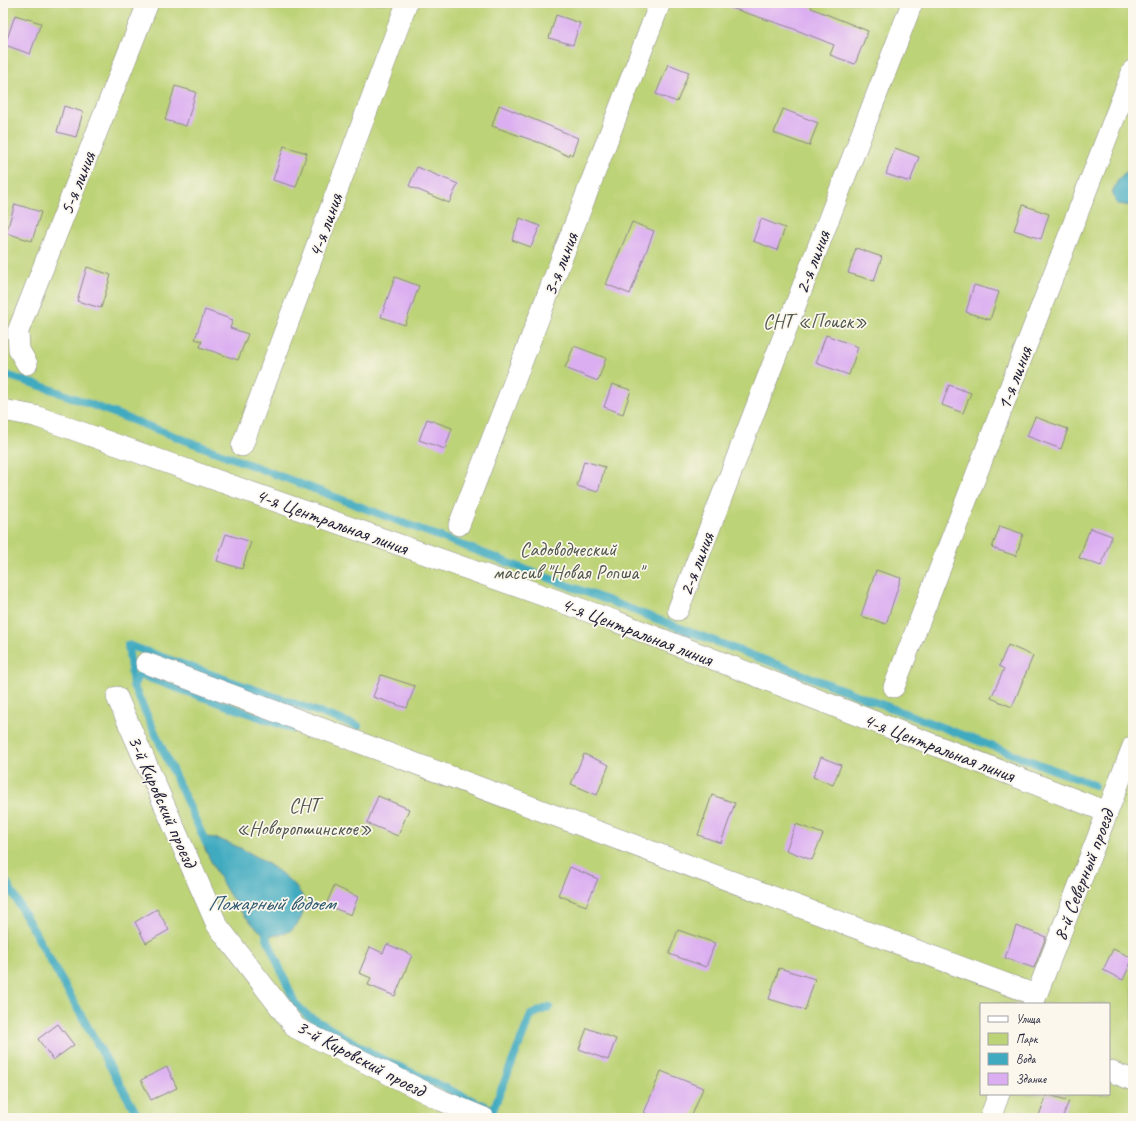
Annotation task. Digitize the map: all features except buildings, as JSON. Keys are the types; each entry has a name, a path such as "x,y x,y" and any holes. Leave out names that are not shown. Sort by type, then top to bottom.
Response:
{"street":[{"name":"5-я линия","path":"27,364 19,350 18,331 148,3"},
{"name":"4-я линия","path":"242,446 407,3"},
{"name":"3-я линия","path":"459,525 660,3"},
{"name":"2-я линия","path":"678,610 912,3"},
{"name":"1-я линия","path":"894,687 1133,70"},
{"name":"4-я Центральная линия","path":"3,410 35,416 614,621 1107,812"},
{"path":"146,663 1034,999"},
{"name":"3-й Кировский проезд","path":"117,697 217,925 296,1028 443,1101 484,1118"},
{"name":"8-й Северный проезд","path":"1034,999 1107,812 1125,792 1133,746"},
{"path":"1110,1071 1133,1080"},
{"path":"990,1118 999,1095"}],"green space":[{"name":"Садоводческий массив \"Новая Ропша\"","path":"3,3 1133,3 1133,1118 3,1118"}],"water":[{"path":"1133,168 1133,206 1117,204 1112,193 1114,188 1122,175"},
{"name":"Пожарный водоем","path":"208,837 232,844 259,858 273,867 294,885 303,897 304,909 298,923 291,930 282,934 266,936 246,917 223,884 204,847"}],"waterway":[{"path":"3,374 50,389 1094,785"},
{"path":"206,843 133,685 128,645 358,726"},
{"path":"133,685 140,675 293,729"},
{"path":"3,876 139,1118"},
{"path":"266,936 295,1003 307,1015 378,1057 493,1110 531,1015 549,1007"}],"park label":[{"name":"СНТ «Поиск»","path":"815,321"},
{"name":"СНТ «Новоропшинское»","path":"304,816"}]}
